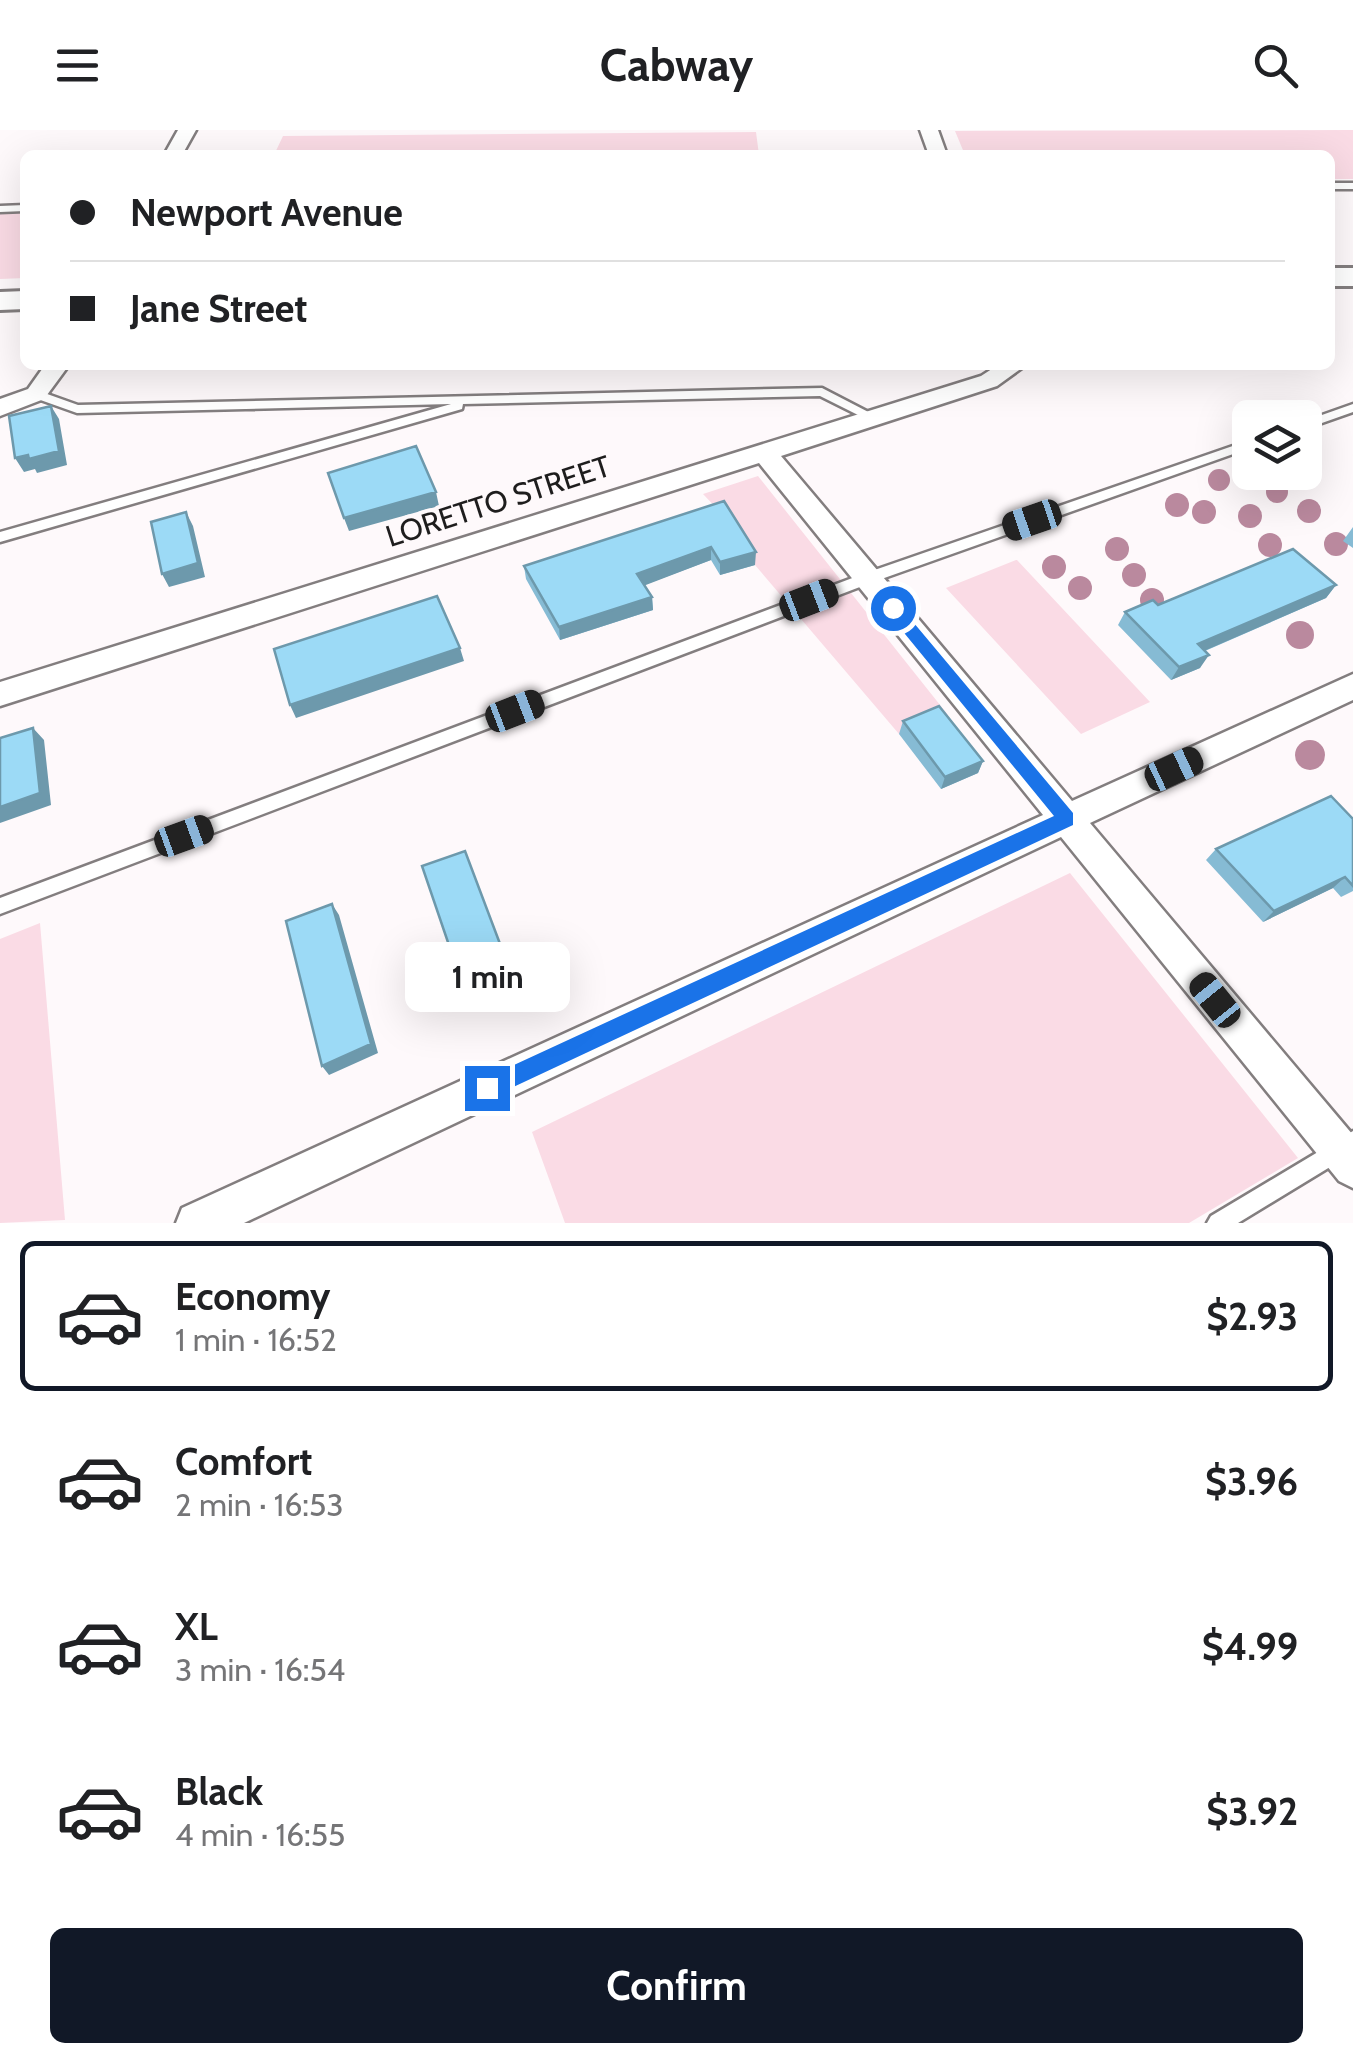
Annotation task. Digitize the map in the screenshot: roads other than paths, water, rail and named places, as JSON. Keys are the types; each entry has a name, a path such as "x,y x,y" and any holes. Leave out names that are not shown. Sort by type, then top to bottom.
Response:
{"street":[{"path":"0,408 36,394 54,370"},
{"name":"LORETTO STREET","path":"0,694 988,382 1006,370"},
{"path":"763,451 1348,1152"},
{"path":"196,1223 1353,686"}],"lane":[{"path":"36,394 77,409 822,392 872,418"},
{"path":"0,537 480,400"},
{"path":"1322,419 1353,408"},
{"path":"0,906 868,578 1232,450"},
{"path":"1218,1223 1348,1152"}]}
